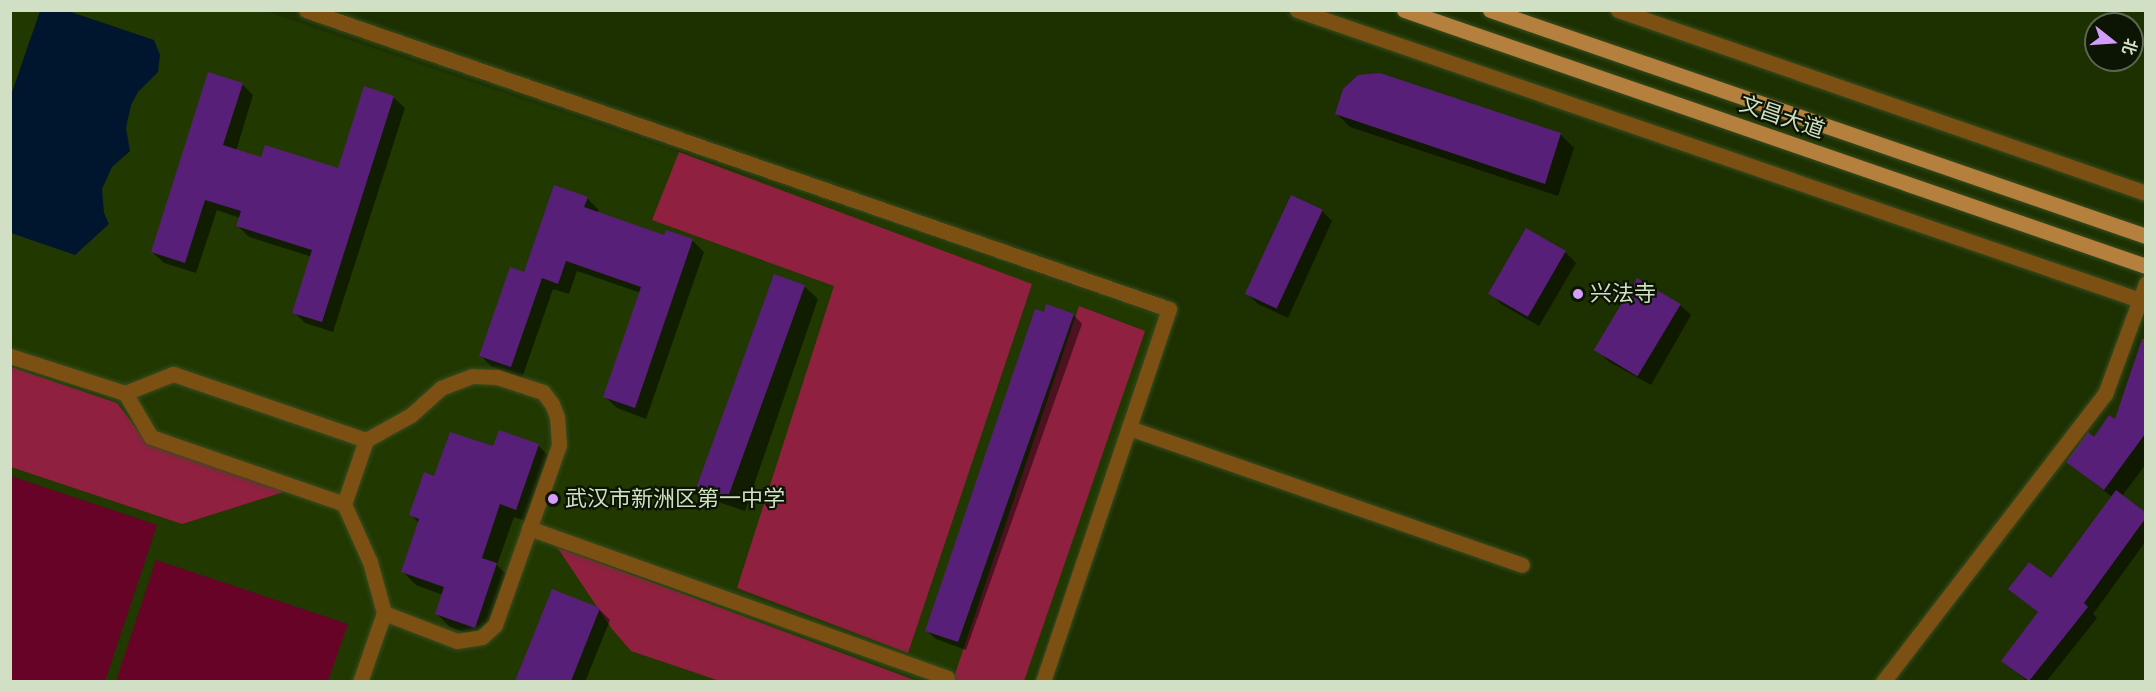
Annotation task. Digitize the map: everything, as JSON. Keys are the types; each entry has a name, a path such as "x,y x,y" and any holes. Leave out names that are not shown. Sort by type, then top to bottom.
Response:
{"main road":[{"name":"文昌大道","path":"1404,10 2145,266"},
{"name":"文昌大道","path":"1490,10 2145,236"}],"street":[{"path":"306,10 1169,309 1043,681"},
{"path":"1297,10 2142,301"},
{"path":"1618,10 2145,193"},
{"path":"1883,681 2104,394 2142,301 2145,283"},
{"path":"10,356 125,393 173,374 366,440"},
{"path":"360,681 384,613 370,562 345,504 366,440 411,415 441,388 472,376 497,377 543,392 557,417 559,445 495,625 482,637 457,641 384,613"},
{"path":"125,393 151,438 345,504"},
{"path":"1129,428 1522,565"},
{"path":"529,528 947,678"}],"shaded area":[{"name":"武汉市新洲区第一中学","path":"10,11 265,11 1159,316 1031,681 11,681"},
{"path":"679,152 1032,284 908,653 737,588 834,286 652,220"},
{"path":"1079,306 1145,331 1024,681 955,682 953,680"},
{"path":"11,367 117,403 149,445 287,491 182,524 11,467"},
{"path":"11,476 157,525 105,681 11,681"},
{"path":"557,547 917,681 720,681 631,651 612,629"},
{"path":"156,560 348,624 328,681 116,681"}],"water":[{"path":"40,11 68,11 154,40 160,55 158,72 138,92 131,105 126,128 130,151 112,167 102,189 104,213 109,224 75,255 11,233 11,95"}],"building":[{"path":"208,72 243,83 223,145 261,157 265,145 338,168 364,86 394,96 322,322 292,313 312,250 236,226 241,211 205,200 185,263 151,252"},
{"path":"1380,73 1561,133 1545,184 1335,114 1343,89 1358,75"},
{"path":"554,185 588,197 584,207 664,235 666,230 693,239 635,408 603,397 641,287 566,261 558,284 542,278 511,367 479,356 510,267 524,272"},
{"path":"1291,195 1323,210 1277,309 1245,294"},
{"path":"1526,228 1566,251 1528,317 1488,294"},
{"path":"774,274 805,285 728,498 697,486"},
{"path":"1637,278 1681,304 1637,376 1594,350"},
{"path":"1046,304 1074,314 958,642 925,631 1035,309 1044,312"},
{"path":"2142,339 2145,339 2145,434 2104,490 2066,462 2088,432 2094,437 2109,415 2115,419"},
{"path":"499,430 539,444 516,510 500,504 482,558 497,563 475,628 435,614 444,587 401,572 419,519 409,515 424,472 434,476 450,432 493,446"},
{"path":"2116,490 2145,512 2145,519 2084,603 2088,607 2029,681 2001,661 2038,612 2008,589 2029,562 2051,578"},
{"path":"552,589 600,608 571,681 515,681"}],"place":[{"name":"兴法寺","path":"1578,294"},
{"name":"武汉市新洲区第一中学","path":"553,499"}]}
